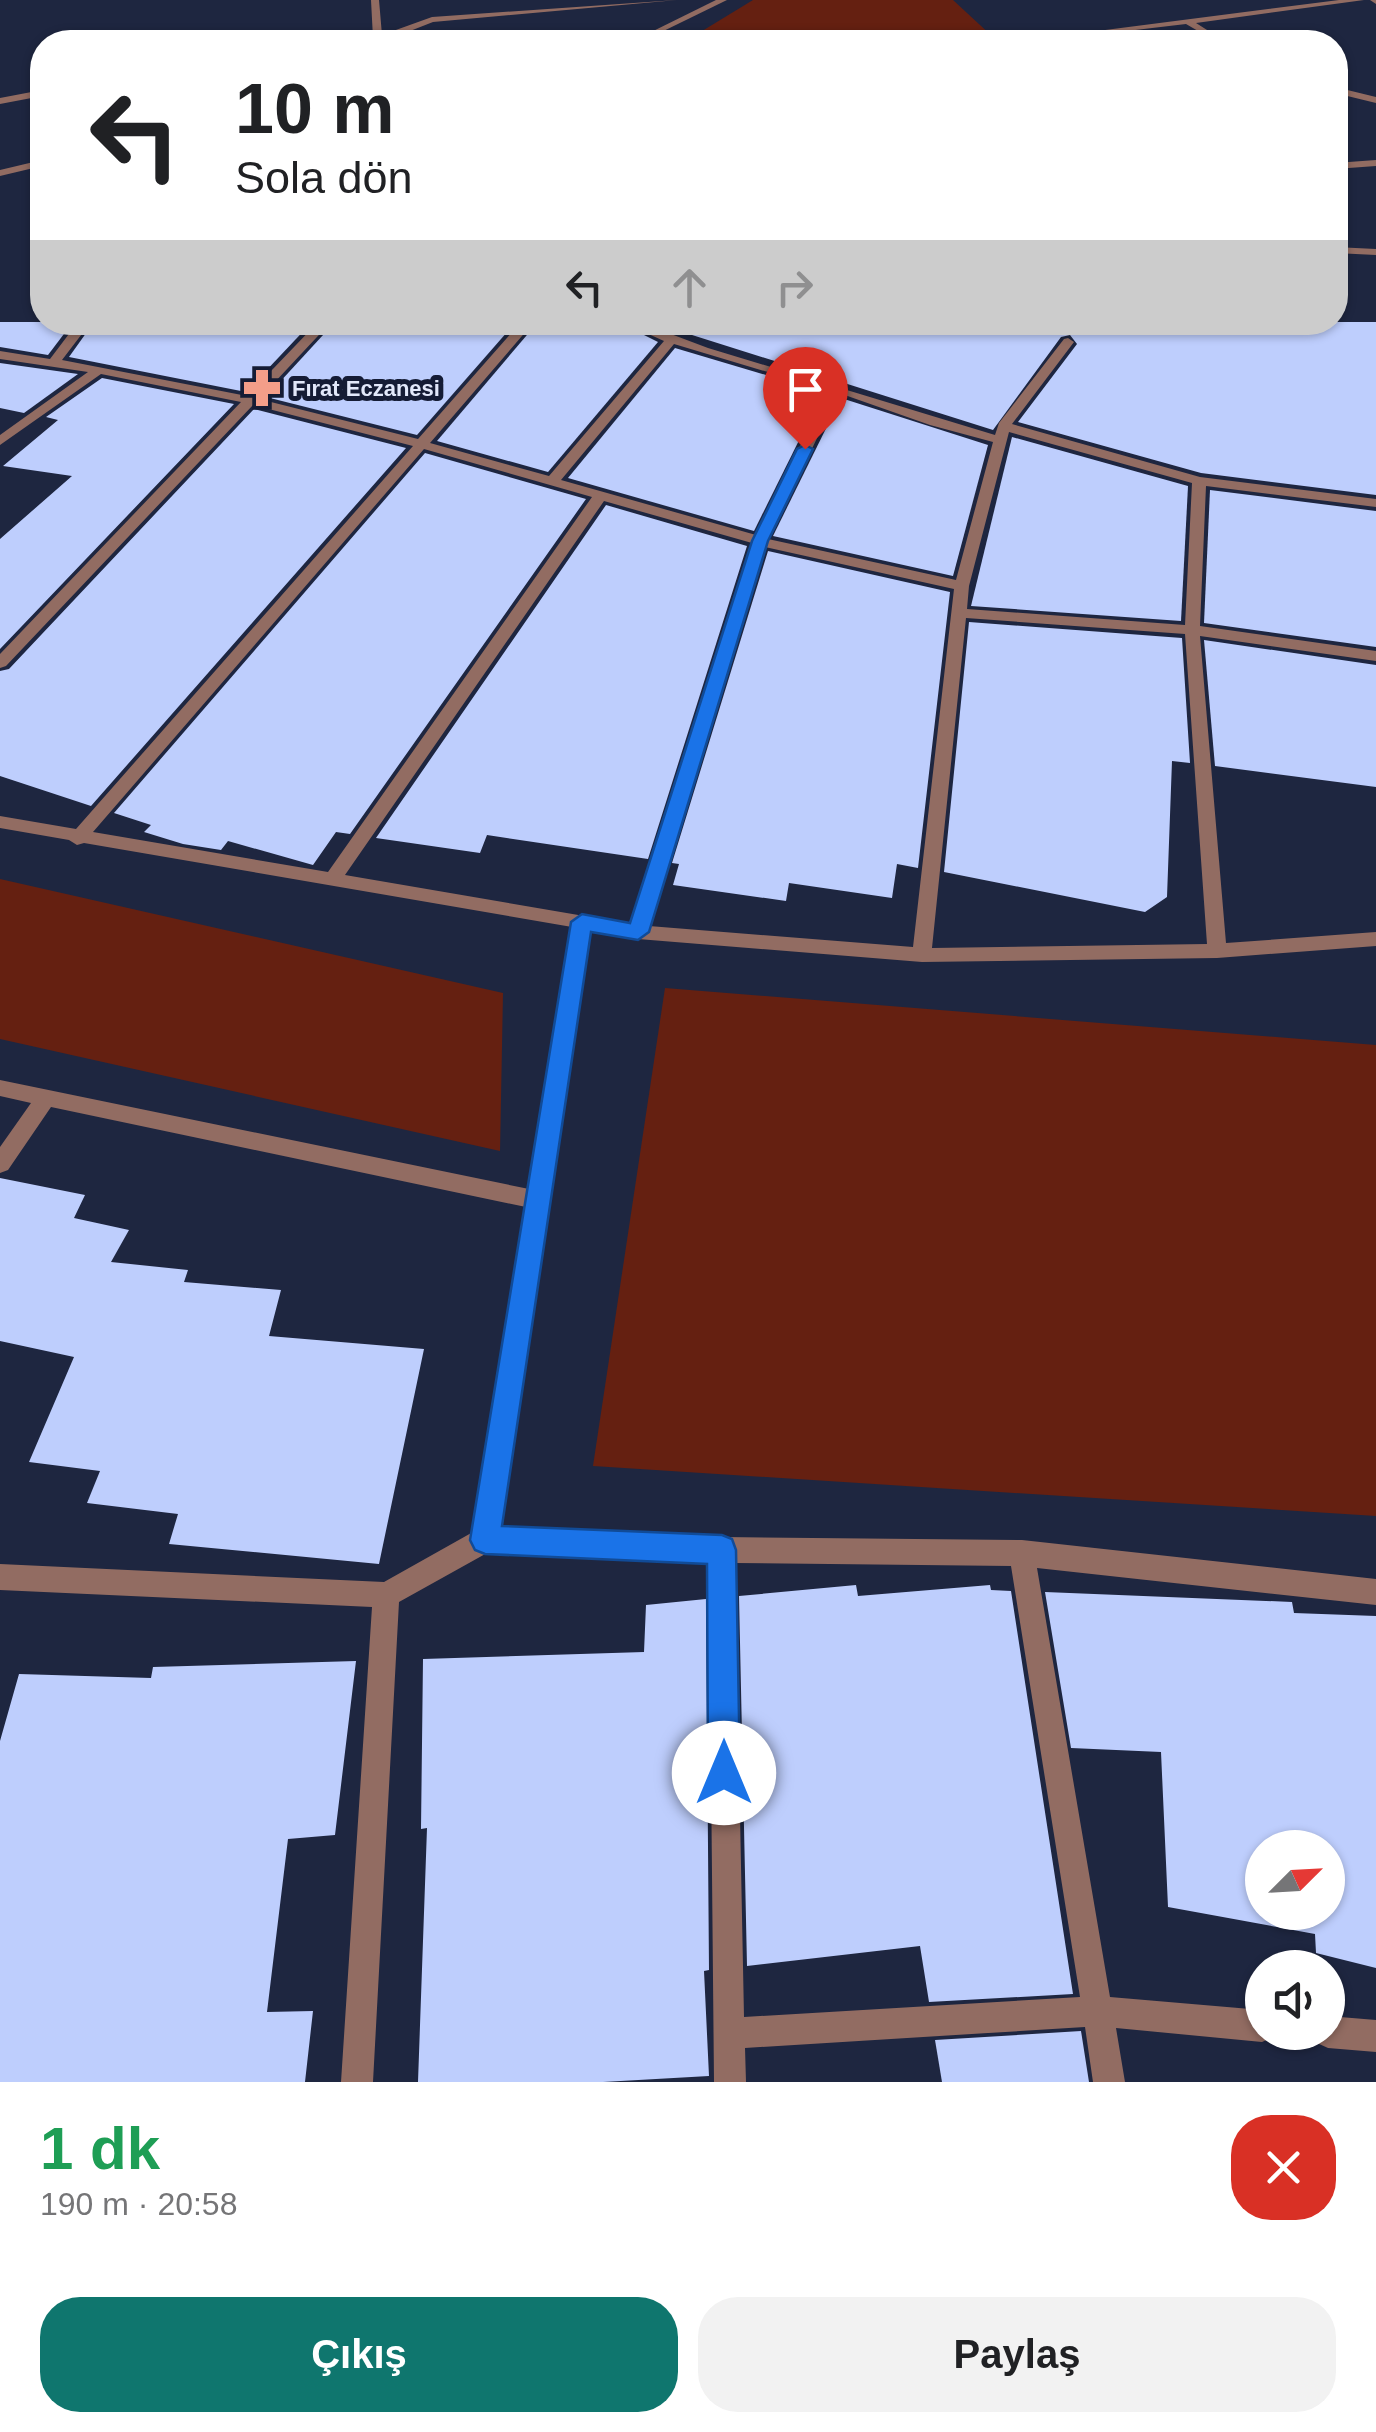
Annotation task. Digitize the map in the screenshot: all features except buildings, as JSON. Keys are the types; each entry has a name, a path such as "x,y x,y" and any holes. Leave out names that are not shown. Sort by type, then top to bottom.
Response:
{"street":[{"path":"375,0 376,30"},
{"path":"407,30 432,20 674,0"},
{"path":"661,30 722,0"},
{"path":"1114,30 1360,0"},
{"path":"1187,21 1202,30"},
{"path":"1348,93 1376,100"},
{"path":"0,102 30,96"},
{"path":"1348,165 1376,163"},
{"path":"0,174 30,167"},
{"path":"1348,251 1376,252"},
{"path":"54,362 75,335"},
{"path":"0,663 256,399 313,335"},
{"path":"77,839 517,335"},
{"path":"657,335 835,388 928,424 1002,433 1199,481 1376,504"},
{"path":"553,480 670,341"},
{"path":"922,955 962,586 1002,433 1068,342"},
{"path":"0,355 256,399 425,442 760,541 962,586"},
{"path":"0,441 98,370"},
{"path":"638,932 760,541 835,388"},
{"path":"1199,481 1192,630 1217,951"},
{"path":"331,881 601,494"},
{"path":"960,613 1192,630 1376,656"},
{"path":"0,822 77,839 638,932 922,955 1217,951 1376,939"},
{"path":"485,1540 582,922"},
{"path":"0,1088 539,1200"},
{"path":"0,1164 46,1098"},
{"path":"0,1577 386,1595 485,1540 722,1550 1022,1553 1376,1592"},
{"path":"722,1550 730,2082"},
{"path":"1022,1553 1109,2082"},
{"path":"356,2082 386,1595"},
{"path":"727,2034 1100,2011 1245,2024"},
{"path":"1345,2033 1376,2036"}],"shaded area":[{"path":"753,0 953,0 985,30 704,30"},
{"path":"0,879 503,993 500,1151 0,1039"},
{"path":"665,988 1376,1045 1376,1516 593,1466"}],"place":[{"name":"Fırat Eczanesi","path":"262,388"}],"route":[{"path":"724,1773 722,1550 485,1540 582,922 638,932 760,541 805,449"}]}
